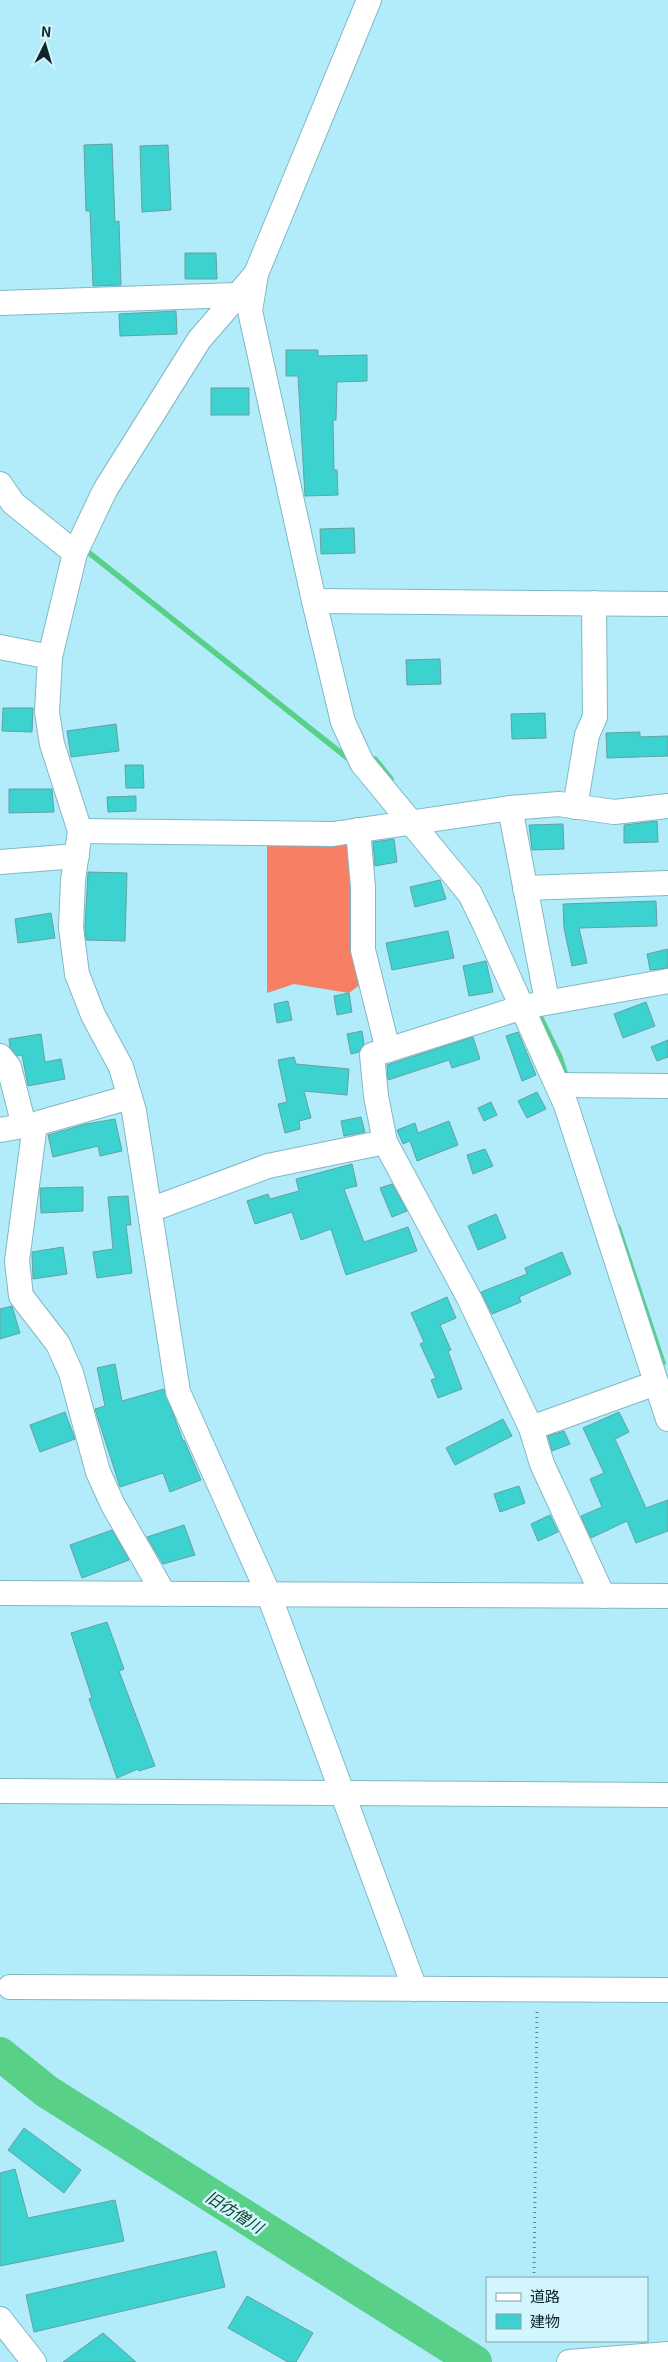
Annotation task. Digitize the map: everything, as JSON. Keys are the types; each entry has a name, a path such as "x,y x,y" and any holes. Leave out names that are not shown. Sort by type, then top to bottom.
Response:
{"street":[{"path":"368,0 256,274 250,311 314,601 343,722 362,763 470,894 523,1007 566,1105 668,1419"},
{"path":"256,274 199,340 105,490 75,553 50,657 47,712 52,744 80,831 73,880 71,928 76,974 93,1015 121,1067 134,1111 178,1392 269,1595 416,1989"},
{"path":"0,303 238,295"},
{"path":"0,484 13,502 75,553"},
{"path":"314,601 668,604"},
{"path":"575,807 587,736 595,717 594,603"},
{"path":"0,647 50,657"},
{"path":"80,831 333,834 412,824 510,808 558,804 614,812 668,806"},
{"path":"510,808 547,1001"},
{"path":"358,830 363,887 363,950 388,1050"},
{"path":"0,862 77,856"},
{"path":"526,888 668,883"},
{"path":"603,1596 542,1464 531,1428 469,1298 385,1142 377,1105 372,1055 523,1007 547,1001 668,980"},
{"path":"0,1056 8,1067 29,1125 17,1261 21,1296 58,1344 71,1373 98,1472 113,1505 164,1594"},
{"path":"557,1085 668,1086"},
{"path":"0,1130 29,1125 130,1097"},
{"path":"150,1210 268,1166 385,1142"},
{"path":"531,1428 656,1383"},
{"path":"1,1589 164,1594 668,1596"},
{"path":"0,1791 668,1795"},
{"path":"10,1987 668,1990"},
{"path":"0,2319 34,2362"},
{"path":"569,2362 668,2354"}],"path":[{"path":"534,2277 537,1989"}],"shaded area":[{"path":"267,835 357,836 370,977 349,993 294,984 267,993"}],"building":[{"path":"112,144 115,222 119,221 121,285 93,286 90,211 86,211 84,145"},
{"path":"168,145 171,210 142,212 140,146"},
{"path":"185,253 216,253 217,279 185,279"},
{"path":"176,311 177,334 120,336 119,314"},
{"path":"286,350 318,350 318,356 367,355 367,381 337,382 336,420 333,420 334,470 337,470 338,495 305,496 298,376 286,376"},
{"path":"211,388 249,388 249,415 211,415"},
{"path":"354,528 355,553 321,554 320,529"},
{"path":"440,659 441,684 407,685 406,660"},
{"path":"3,708 33,708 32,732 2,731"},
{"path":"545,713 546,738 512,739 511,714"},
{"path":"116,724 119,751 71,757 67,731"},
{"path":"640,732 640,737 668,736 668,756 607,758 606,733"},
{"path":"125,765 143,765 144,788 126,788"},
{"path":"9,789 52,789 54,812 9,813"},
{"path":"136,796 136,811 108,812 107,797"},
{"path":"657,821 658,842 624,843 624,825"},
{"path":"563,824 564,849 532,850 529,825"},
{"path":"394,839 397,862 375,866 373,842"},
{"path":"88,872 127,873 125,941 86,940"},
{"path":"440,880 446,899 415,907 410,887"},
{"path":"656,901 657,926 579,928 587,963 572,966 564,928 563,904"},
{"path":"51,913 55,938 18,943 15,919"},
{"path":"448,931 454,958 392,970 386,943"},
{"path":"668,949 668,968 650,970 647,954"},
{"path":"486,961 493,992 469,996 463,966"},
{"path":"349,993 352,1012 337,1015 334,996"},
{"path":"288,1001 292,1020 277,1023 274,1004"},
{"path":"646,1002 655,1026 623,1038 614,1014"},
{"path":"362,1031 364,1044 359,1052 351,1054 347,1034"},
{"path":"518,1032 536,1075 522,1081 506,1036"},
{"path":"41,1034 45,1062 61,1059 65,1079 28,1086 22,1055 17,1056 10,1047 9,1039"},
{"path":"473,1037 480,1059 452,1068 449,1060 388,1080 387,1065"},
{"path":"668,1040 668,1057 657,1061 651,1047"},
{"path":"294,1057 296,1064 349,1069 347,1095 304,1091 311,1118 299,1121 300,1129 285,1133 278,1104 287,1102 278,1060"},
{"path":"537,1092 546,1109 527,1118 518,1101"},
{"path":"491,1102 497,1115 484,1121 478,1108"},
{"path":"361,1117 365,1132 344,1136 341,1121"},
{"path":"115,1119 122,1151 100,1156 98,1146 53,1157 48,1135 86,1124"},
{"path":"449,1121 458,1145 417,1161 410,1141 403,1144 397,1130 415,1123 418,1133"},
{"path":"485,1149 493,1166 473,1174 467,1155"},
{"path":"352,1164 357,1186 344,1189 364,1242 408,1227 417,1251 346,1275 331,1229 301,1240 292,1212 255,1224 247,1201 268,1194 270,1199 299,1191 296,1179"},
{"path":"392,1184 407,1211 392,1217 380,1188"},
{"path":"83,1187 83,1211 41,1213 40,1188"},
{"path":"128,1196 131,1225 126,1225 132,1273 97,1278 93,1252 113,1249 108,1197"},
{"path":"496,1214 506,1238 478,1250 468,1226"},
{"path":"63,1247 67,1274 33,1279 32,1252"},
{"path":"562,1252 571,1274 519,1297 521,1302 492,1314 481,1292 527,1274 525,1268"},
{"path":"447,1297 456,1318 440,1325 451,1350 448,1351 462,1389 438,1398 431,1380 436,1378 420,1344 424,1342 411,1313"},
{"path":"12,1306 20,1333 0,1339 0,1309"},
{"path":"115,1364 122,1401 164,1389 183,1441 201,1480 170,1492 163,1473 120,1487 95,1409 105,1406 97,1368"},
{"path":"65,1412 75,1439 40,1452 30,1425"},
{"path":"619,1412 629,1432 615,1439 646,1508 668,1500 668,1531 636,1543 627,1521 591,1538 581,1516 602,1507 590,1479 604,1473 583,1428"},
{"path":"503,1419 512,1436 455,1465 446,1448"},
{"path":"564,1431 570,1444 552,1451 548,1436"},
{"path":"519,1486 525,1503 500,1512 494,1494"},
{"path":"550,1515 558,1532 538,1541 531,1524"},
{"path":"184,1525 195,1555 163,1564 147,1537"},
{"path":"112,1530 129,1560 82,1578 70,1545"},
{"path":"107,1622 124,1669 119,1671 155,1766 139,1771 138,1769 117,1778 89,1699 92,1698 71,1633"},
{"path":"24,2128 81,2170 64,2193 8,2150"},
{"path":"15,2169 28,2218 115,2200 124,2241 0,2266 0,2173"},
{"path":"216,2251 225,2287 34,2332 26,2295"},
{"path":"247,2296 313,2333 296,2362 288,2362 228,2328"},
{"path":"103,2333 136,2362 63,2362"}],"waterway":[{"path":"83,548 350,760 353,760"},
{"path":"367,760 375,759 391,779"},
{"path":"537,1010 560,1057 567,1079"},
{"path":"618,1227 663,1363"},
{"name":"旧彷僧川","path":"0,2054 46,2091 475,2362"}]}
